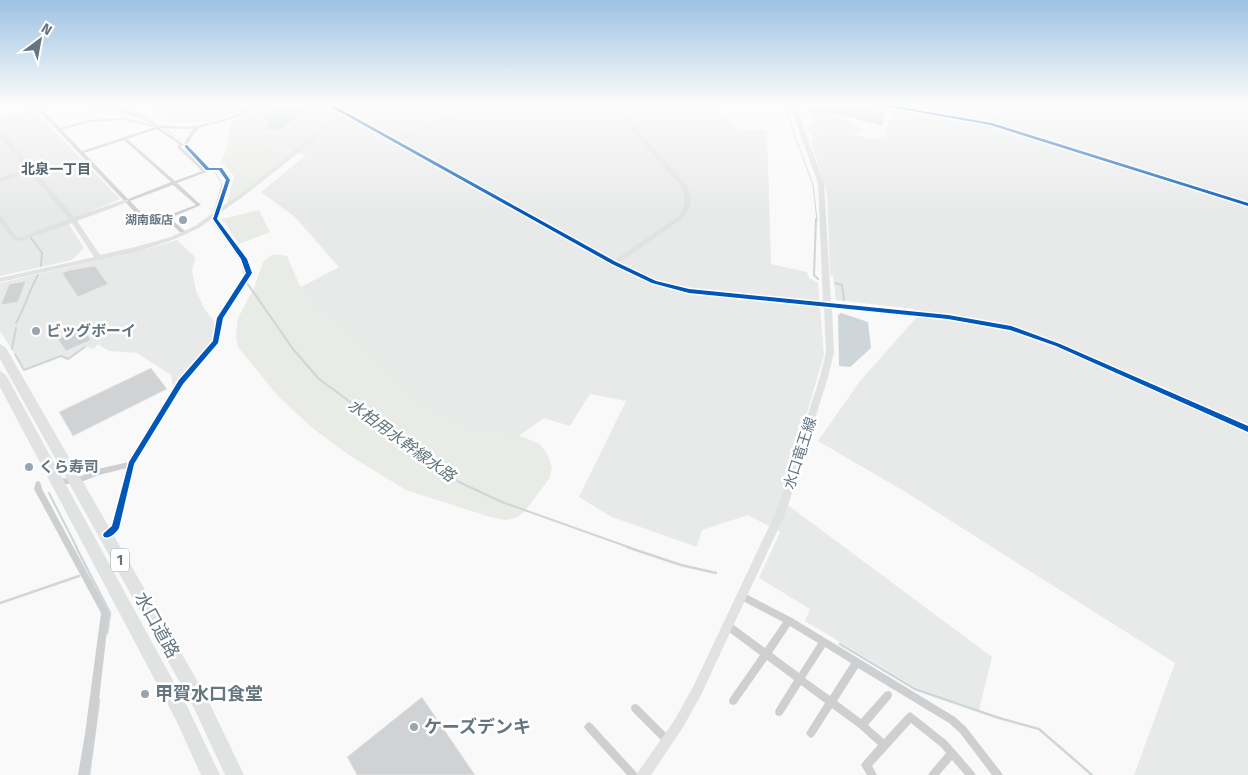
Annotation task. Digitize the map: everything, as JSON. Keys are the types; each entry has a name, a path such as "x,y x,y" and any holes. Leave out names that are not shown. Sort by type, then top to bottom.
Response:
{"highway":[{"name":"水口道路","path":"0,348 200,702 235,775"},
{"name":"水口道路","path":"0,375 182,714 211,775"}],"street":[{"path":"5,139 73,220 98,257"},
{"path":"67,139 149,224 199,205 125,139"},
{"path":"81,154 125,139"},
{"path":"107,535 116,528 131,464 181,382 216,342 220,318 248,278 249,273 244,259 215,218 228,180 220,169 208,169 175,139"},
{"path":"184,147 188,139"},
{"path":"0,280 160,242 184,233 216,215 311,139"},
{"path":"390,139 614,263 654,282 689,291 948,316 1011,328 1058,345 1248,429"},
{"path":"395,142 402,139"},
{"path":"614,263 680,218 687,209 689,198 683,184 643,139"},
{"name":"水口竜王線","path":"643,775 668,741 697,691 781,512 824,377 830,352 821,184 805,139"},
{"path":"1039,139 1248,205"},
{"path":"0,218 15,239 18,240 205,172 184,147"},
{"path":"0,180 31,170"},
{"path":"167,218 184,233"},
{"path":"56,481 76,481 98,472 131,464"},
{"path":"38,484 38,489 105,614 83,775"},
{"path":"742,596 789,621 958,725 998,775"},
{"path":"733,701 789,621"},
{"path":"728,626 831,701 884,745"},
{"path":"779,712 823,642"},
{"path":"811,733 856,663"},
{"path":"862,725 888,695"},
{"path":"636,708 668,741"},
{"path":"872,775 866,764 910,717 952,753 971,775"},
{"path":"589,727 633,775"},
{"path":"933,775 952,753"}],"shaded area":[{"path":"0,139 62,139 120,199 79,216 69,225 84,248 72,260 0,276"},
{"path":"228,139 273,139 265,145 292,152 227,204 234,176 221,162"},
{"path":"273,139 767,139 771,264 807,272 809,278 818,283 824,355 781,500 992,657 979,710 915,687 805,621 810,609 759,578 780,532 748,515 702,530 697,547 612,517 579,497 626,401 590,394 570,426 544,418 483,461 288,294 339,267 295,217 261,192 306,155 265,145"},
{"path":"814,139 1248,139 1248,775 1134,775 1175,663 907,493 818,441 860,381 916,318 914,309 836,300 833,276 830,275 827,193 811,141"},
{"path":"259,210 270,232 239,244 222,219"},
{"path":"177,240 196,258 192,270 196,291 205,310 215,322 216,334 212,343 173,388 171,375 137,353 109,351 98,344 93,349 86,347 68,359 59,356 25,370 0,331 0,283 147,249"},
{"path":"273,254 287,256 299,284 318,307 366,347 420,402 472,428 520,436 540,444 547,454 552,467 549,479 524,512 517,517 506,520 490,517 406,490 349,455 311,427 277,395 238,347 236,337 238,318 254,288 263,262"},
{"path":"841,313 868,322 871,348 850,367 839,366 838,315"}],"building":[{"path":"95,266 108,284 78,297 62,273"},
{"path":"26,281 18,302 1,305 9,284"},
{"path":"82,327 91,340 66,351 57,338"},
{"path":"151,368 167,389 73,436 59,412"},
{"name":"ケーズデンキ","path":"422,697 475,775 357,775 347,757"}],"waterway":[{"path":"796,139 813,185 817,220"},
{"name":"水柏用水幹線水路","path":"214,212 222,184 215,172"},
{"path":"816,219 814,275 818,279"},
{"name":"水柏用水幹線水路","path":"214,222 242,261 245,277"},
{"path":"31,238 42,253 41,266"},
{"path":"16,323 38,275"},
{"name":"水柏用水幹線水路","path":"247,283 293,349 319,379 459,482 502,502 631,548"},
{"path":"835,283 842,285 844,300"},
{"path":"12,349 16,328"},
{"path":"15,354 24,370 61,356 68,359 85,347"},
{"path":"49,493 77,548"},
{"path":"76,547 110,613 107,633"},
{"name":"水柏用水幹線水路","path":"627,547 681,565 716,573"},
{"path":"0,603 79,576"},
{"name":"水柏用水幹線水路","path":"840,644 915,689 999,718 1039,729 1092,775"},
{"path":"89,775 99,700"}],"cycle path":[{"path":"391,139 614,263 654,282 689,291 948,317 1011,328 1058,345 1248,429"},
{"path":"1039,139 1248,205"},
{"path":"107,535 115,528 131,464 181,382 216,342 220,318 249,273 244,259 215,219 228,180 220,169 208,169 186,146"}],"place":[{"name":"湖南飯店","path":"183,220"},
{"name":"ビッグボーイ","path":"36,331"},
{"name":"くら寿司","path":"29,467"},
{"name":"甲賀水口食堂","path":"145,694"},
{"name":"ケーズデンキ","path":"414,727"}],"district":[{"name":"北泉一丁目","path":"56,169"}]}
